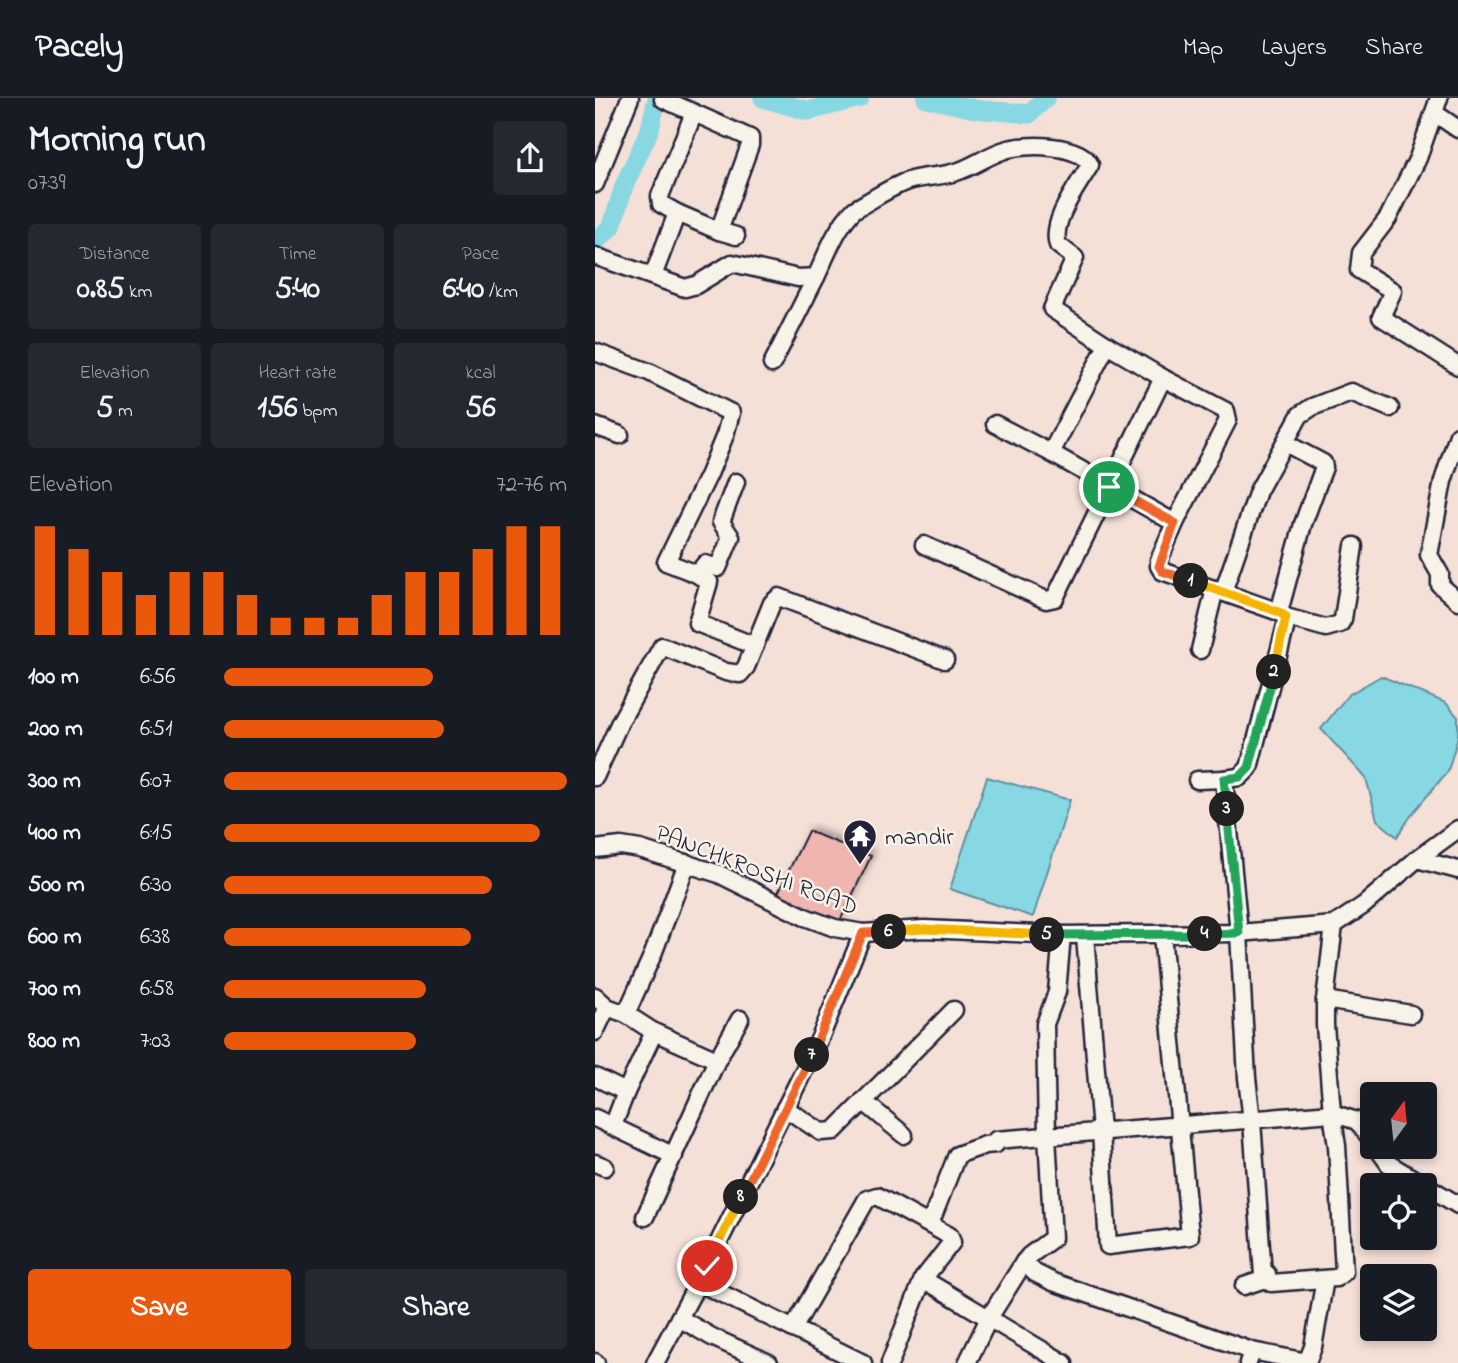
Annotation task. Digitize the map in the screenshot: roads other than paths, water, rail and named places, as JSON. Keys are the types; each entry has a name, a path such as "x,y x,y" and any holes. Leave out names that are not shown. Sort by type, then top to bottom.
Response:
{"street":[{"path":"595,184 630,98"},
{"path":"1439,98 1418,158 1388,218 1361,253 1359,270 1393,291 1381,317 1458,366"},
{"path":"663,99 747,135 751,141 719,231"},
{"path":"694,113 659,201 677,213 737,236"},
{"path":"1439,116 1458,129"},
{"path":"772,364 839,230 850,214 900,184 953,173 1008,149 1057,148 1086,158 1090,165 1058,221 1055,232 1058,245 1075,258 1052,309 1107,345 1226,411 1228,415 1175,523 1159,566 1162,571 1326,628 1340,624 1343,619 1355,545"},
{"path":"653,276 677,213"},
{"path":"595,256 688,288 732,263 798,278 815,277"},
{"path":"1051,453 1107,345"},
{"path":"595,352 649,372 731,413 709,474 666,562 697,574 709,582 697,623 755,646"},
{"path":"924,545 1046,600 1053,599 1057,596 1163,378"},
{"path":"1200,650 1219,591 1258,491 1300,415 1312,407 1351,392 1389,408"},
{"path":"995,424 1175,523"},
{"path":"595,426 620,435"},
{"path":"1458,435 1443,481 1429,555 1440,574 1440,585 1458,601"},
{"path":"1197,780 1240,777 1249,768 1303,524 1324,467 1323,463 1285,443"},
{"path":"697,574 705,564 718,568 731,537 721,522 736,482"},
{"path":"595,777 620,722 662,646 737,675 743,673 776,598 781,597 945,660"},
{"path":"1224,779 1239,933 1258,1212 1266,1277 1271,1283 1336,1278 1344,1272 1325,1000 1334,925"},
{"name":"PANCHKROSHI ROAD","path":"595,849 621,846 687,863 719,874 805,917 835,928 863,933 924,929 1062,936 1239,933 1334,925 1364,905 1417,859 1458,830"},
{"path":"1417,859 1458,870"},
{"path":"626,1014 653,954 687,863"},
{"path":"655,1363 821,1036 863,933"},
{"path":"1085,936 1108,1246 1190,1236 1162,934"},
{"path":"967,1363 989,1318 1028,1256 1053,1238 1047,1136 1045,1024 1057,992 1062,936"},
{"path":"595,996 607,1007 626,1014 654,1032 717,1060"},
{"path":"1325,1000 1411,1014"},
{"path":"595,1032 607,1007"},
{"path":"785,1108 821,1132 834,1131 954,1010"},
{"path":"645,1217 717,1060 740,1019"},
{"path":"613,1126 654,1032"},
{"path":"595,1077 626,1092"},
{"path":"863,1101 904,1135"},
{"path":"930,1224 957,1155 996,1142 1332,1113 1357,1121 1360,1125"},
{"path":"595,1118 674,1156"},
{"path":"1385,1159 1404,1173"},
{"path":"1437,1193 1458,1205"},
{"path":"793,1329 867,1199 877,1196 945,1232 951,1242 923,1279 890,1363"},
{"path":"1024,1262 1035,1273 1053,1282 1250,1357 1307,1362 1313,1347 1325,1279"},
{"path":"1244,1286 1266,1277"},
{"path":"923,1279 1064,1363"},
{"path":"698,1282 863,1363"},
{"path":"679,1318 712,1337 769,1363"}],"water":[{"path":"1381,676 1446,703 1458,717 1458,736 1448,771 1412,814 1397,837 1377,820 1366,778 1321,729 1348,695"},
{"path":"987,777 1070,800 1033,917 950,889"}],"waterway":[{"path":"595,242 612,226 624,186 650,129 657,98"},
{"path":"763,98 808,111 860,98"},
{"path":"926,98 974,109 1029,114 1046,98"}],"place":[{"name":"mandir","path":"860,866"}]}
